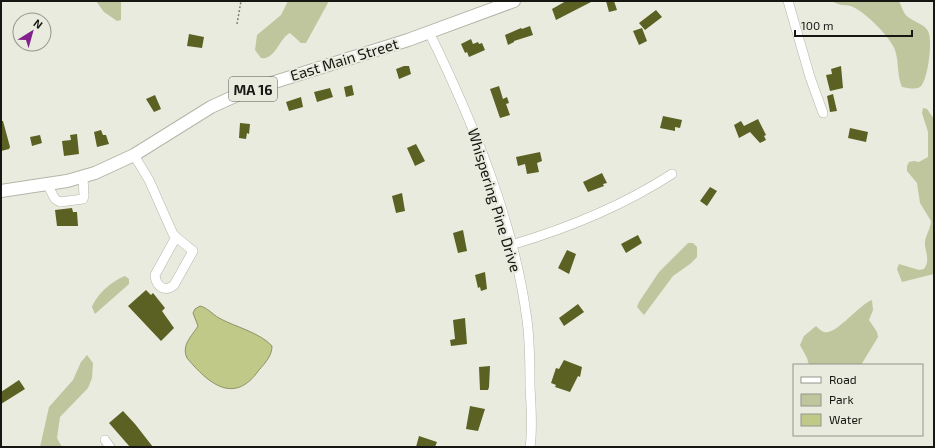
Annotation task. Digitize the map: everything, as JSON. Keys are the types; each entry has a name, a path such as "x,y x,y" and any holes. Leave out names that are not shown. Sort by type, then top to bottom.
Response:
{"main road":[{"name":"East Main Street","path":"1,191 83,177 109,168 134,155 194,117 231,97 264,84 429,32 514,1"}],"street":[{"path":"788,1 810,77 823,113"},
{"name":"Whispering Pine Drive","path":"429,32 471,122 491,178 511,245 528,331 531,401 530,447"},
{"path":"134,155 149,180 173,234 193,252 174,285 170,288 164,289 159,287 155,275 176,237"},
{"path":"511,245 544,235 601,214 628,201 672,174"},
{"path":"47,184 55,199 60,202 82,199 84,196 83,177"}],"path":[{"path":"237,24 241,1"}],"green space":[{"path":"96,1 121,1 121,20 117,21 104,12"},
{"path":"288,1 329,1 306,43 301,43 290,33 283,39 270,56 261,58 255,50 257,35 281,15"},
{"path":"832,1 899,1 906,15 928,31 930,43 929,60 923,83 920,87 913,89 902,87 893,45 872,21 860,11 850,6"},
{"path":"923,108 927,109 934,119 934,274 902,282 897,269 899,264 919,270 924,269 927,263 925,242 931,221 920,203 917,183 907,171 909,162 919,162 928,157 928,132 922,113"},
{"path":"688,243 693,243 697,247 697,257 673,276 644,315 637,307 639,302 659,272"},
{"path":"125,276 129,279 129,284 95,314 92,307 97,297 110,285"},
{"path":"872,300 873,310 869,320 877,332 878,337 862,364 809,364 800,345 804,336 816,326 824,332 829,332 835,329"},
{"path":"87,355 93,363 92,378 88,388 60,417 57,438 62,447 40,447 49,407 73,380 81,362"}],"water":[{"path":"200,306 225,321 254,333 272,346 271,353 266,362 250,381 240,387 231,389 222,387 212,382 187,358 185,349 186,345 198,326 193,313 195,309"}],"building":[{"path":"566,1 593,1 556,20 552,9"},
{"path":"606,1 614,1 617,10 609,12"},
{"path":"656,10 662,17 645,30 639,23"},
{"path":"530,26 533,35 514,41 508,45 505,35"},
{"path":"642,28 647,41 639,45 633,31"},
{"path":"189,34 204,37 202,48 187,46"},
{"path":"471,39 473,44 478,42 479,44 482,43 485,50 469,57 467,52 465,53 461,44"},
{"path":"409,66 411,74 399,79 396,69"},
{"path":"841,66 843,88 830,91 826,75 832,74 831,69"},
{"path":"352,85 354,95 346,97 344,87"},
{"path":"499,86 503,99 507,97 509,103 506,104 510,115 500,118 490,89"},
{"path":"330,88 333,97 317,102 314,92"},
{"path":"833,94 837,111 830,112 827,96"},
{"path":"155,95 161,109 154,112 146,99"},
{"path":"301,97 303,107 289,111 286,102"},
{"path":"663,116 682,120 680,128 675,127 675,131 660,128"},
{"path":"758,119 766,135 764,136 766,140 760,143 750,132 739,138 734,125 741,121 744,126"},
{"path":"1,121 3,121 10,147 9,149 1,151"},
{"path":"240,123 250,124 249,134 247,133 246,139 239,138"},
{"path":"850,128 868,132 866,142 848,138"},
{"path":"101,130 103,135 106,135 109,144 97,147 94,132"},
{"path":"77,134 79,154 64,156 62,141 71,140 70,135"},
{"path":"40,135 42,143 32,146 30,137"},
{"path":"416,144 425,161 415,166 407,148"},
{"path":"540,152 542,161 537,163 539,172 527,174 525,164 518,166 516,157"},
{"path":"602,173 607,183 603,184 604,186 588,192 583,182"},
{"path":"710,187 717,191 707,206 700,201"},
{"path":"402,193 405,211 396,213 392,196"},
{"path":"72,208 73,212 77,212 78,226 57,226 55,210"},
{"path":"463,230 467,251 458,253 453,233"},
{"path":"638,235 642,243 626,253 621,244"},
{"path":"567,250 576,254 569,274 558,268"},
{"path":"485,272 487,289 481,291 480,287 478,288 475,275"},
{"path":"146,290 151,295 153,293 165,308 162,311 174,328 161,341 128,306"},
{"path":"578,304 584,312 564,326 559,318"},
{"path":"465,318 467,344 451,346 450,340 455,339 453,320"},
{"path":"564,360 582,367 580,377 578,376 570,392 555,387 556,385 551,383 556,368 559,369"},
{"path":"490,366 488,390 480,390 479,367"},
{"path":"19,380 25,389 1,404 1,392"},
{"path":"470,406 485,409 478,431 466,429"},
{"path":"123,411 153,447 130,447 109,423"},
{"path":"419,436 437,442 435,447 416,447"}]}
